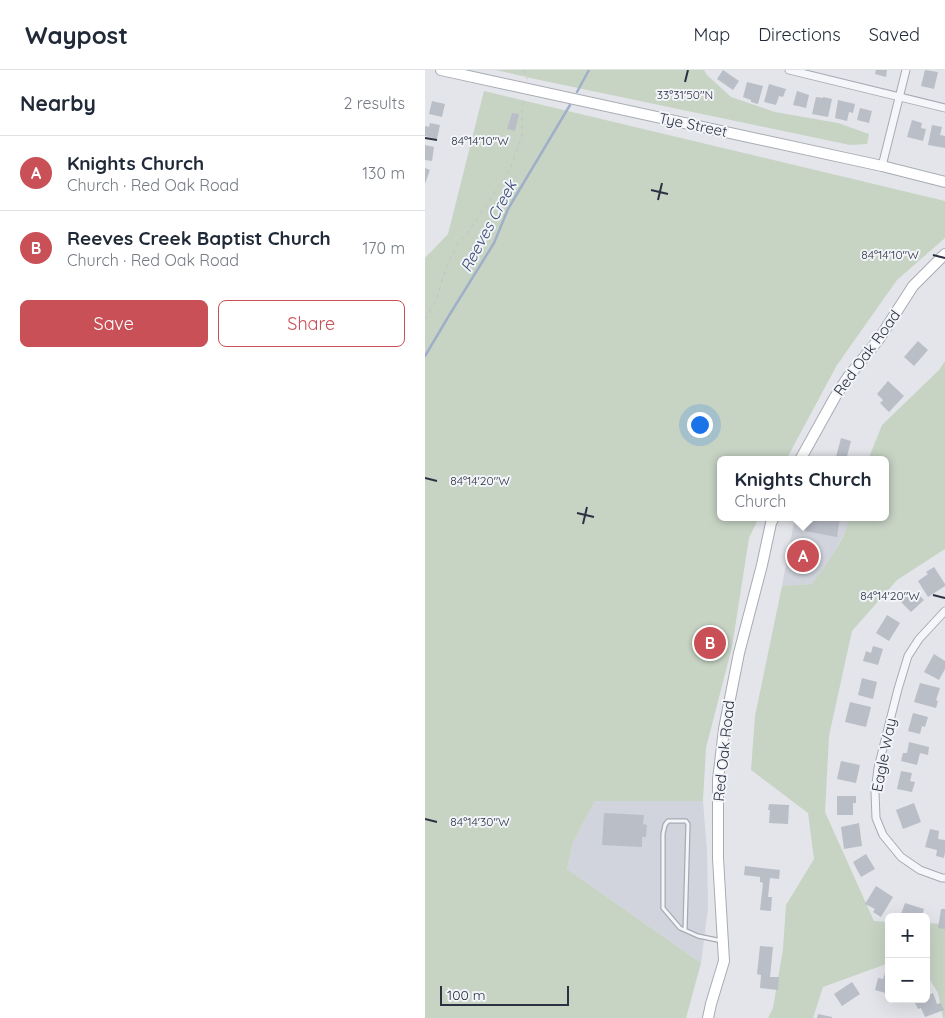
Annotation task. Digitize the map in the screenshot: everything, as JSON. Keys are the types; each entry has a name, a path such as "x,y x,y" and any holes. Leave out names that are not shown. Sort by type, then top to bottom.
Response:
{"street":[{"name":"Tye Street","path":"441,70 881,166 945,182"},
{"path":"789,70 945,108"},
{"path":"881,166 906,70"},
{"name":"Red Oak Road","path":"802,456 848,377 879,340 913,286 945,254"},
{"name":"Red Oak Road","path":"708,1018 724,961 718,858 718,780 724,729 739,653 772,521"},
{"name":"Eagle Way","path":"945,611 919,639 908,656 878,768 875,792 876,818 883,835 901,857 920,870 945,878"}],"lane":[{"path":"685,930 688,824 685,821 667,821 663,834 663,908 681,928 685,930 698,936 723,941"}],"path":[{"path":"525,70 527,82"},
{"path":"425,319 436,300 447,265 459,241 468,232 509,172 522,135 524,100"}],"shaded area":[{"path":"794,521 849,521 833,555 812,584 782,586"},
{"path":"595,801 703,801 707,851 708,908 701,963 567,869 573,842"}],"green space":[{"path":"496,70 704,70 731,97 775,112 838,123 869,134 867,144 850,145"},
{"path":"484,91 945,201 945,238 897,280 837,365 788,456 717,456 717,521 757,521 749,538 732,647 706,748 703,801 595,801 573,842 567,869 701,963 686,1018 425,1018 425,258 448,234"},
{"path":"945,361 945,549 897,580 852,631 829,736 825,812 874,921 885,922 885,964 823,987 813,1018 768,1018 773,1008 783,949 786,905 814,859 808,813 751,770 755,716 782,586 812,584 839,544 849,521 889,521 889,456 870,456 882,425 939,370"},
{"path":"930,923 945,924 945,1018 943,1018 938,993 930,980"}],"building":[{"path":"723,70 739,81 733,90 717,79"},
{"path":"876,70 887,70 886,77 875,74"},
{"path":"925,70 938,72 934,89 921,86"},
{"path":"747,82 763,86 758,104 743,97"},
{"path":"769,84 786,89 783,97 779,96 776,105 764,102"},
{"path":"797,91 809,95 806,108 793,105"},
{"path":"816,97 832,99 828,117 812,114"},
{"path":"838,100 855,104 853,113 849,112 847,121 835,118"},
{"path":"432,101 445,104 442,117 429,114"},
{"path":"860,108 872,111 869,123 857,120"},
{"path":"512,113 519,114 515,131 507,129"},
{"path":"912,120 922,123 921,128 926,129 923,141 907,137"},
{"path":"430,123 440,125 437,139 425,136 425,126 429,127"},
{"path":"932,125 942,127 940,135 945,136 945,148 928,145"},
{"path":"425,145 434,147 432,161 425,160"},
{"path":"425,168 430,170 425,184"},
{"path":"918,341 928,350 914,366 904,357"},
{"path":"888,381 904,396 889,412 880,403 883,400 877,394"},
{"path":"841,438 851,441 847,456 836,456"},
{"path":"807,521 839,521 837,537 805,531"},
{"path":"934,567 945,586 928,597 918,581 928,574 926,572"},
{"path":"916,592 924,600 911,612 900,601 908,594 911,597"},
{"path":"887,615 900,623 889,641 876,633"},
{"path":"873,646 883,649 878,665 863,661 866,651 871,653"},
{"path":"934,654 945,661 945,669 939,680 924,672"},
{"path":"862,678 877,682 873,699 858,695"},
{"path":"920,683 940,688 936,700 938,701 936,708 914,702"},
{"path":"850,702 871,707 866,727 845,722"},
{"path":"913,713 928,717 925,727 922,726 920,734 908,731"},
{"path":"909,742 929,747 928,755 920,753 917,765 901,761 903,753 907,753"},
{"path":"841,761 860,765 856,783 837,779"},
{"path":"901,771 912,773 910,781 915,782 912,792 897,789"},
{"path":"837,796 856,796 856,803 853,803 853,815 837,815"},
{"path":"914,803 921,822 903,829 896,810"},
{"path":"769,804 789,805 788,824 769,823"},
{"path":"604,813 644,815 643,824 647,825 646,837 642,837 642,847 602,845"},
{"path":"859,823 862,846 844,849 841,827"},
{"path":"930,829 939,831 938,839 945,840 944,858 936,856 937,850 925,847"},
{"path":"866,854 875,869 861,877 853,862"},
{"path":"745,866 780,870 779,879 770,878 768,897 772,897 771,911 760,910 763,883 760,882 760,877 744,875"},
{"path":"876,886 893,897 881,917 873,912 875,909 865,904"},
{"path":"905,903 924,909 923,913 901,913"},
{"path":"941,909 945,909 945,929 938,928"},
{"path":"760,946 773,947 770,977 779,977 778,990 760,988 761,975 757,974"},
{"path":"885,973 885,993 875,990 878,978 883,979"},
{"path":"852,982 860,994 842,1006 834,994"},
{"path":"933,993 937,1004 941,1003 944,1010 925,1017 921,1008 918,1009 915,1003 930,1003 930,994"},
{"path":"818,1014 832,1017 832,1018 817,1018"}],"waterway":[{"name":"Reeves Creek","path":"577,92 589,70"},
{"name":"Reeves Creek","path":"425,356 494,243 508,209 570,105"}],"place":[{"name":"Knights Church","path":"803,556"},
{"name":"Reeves Creek Baptist Church","path":"710,643"}]}
